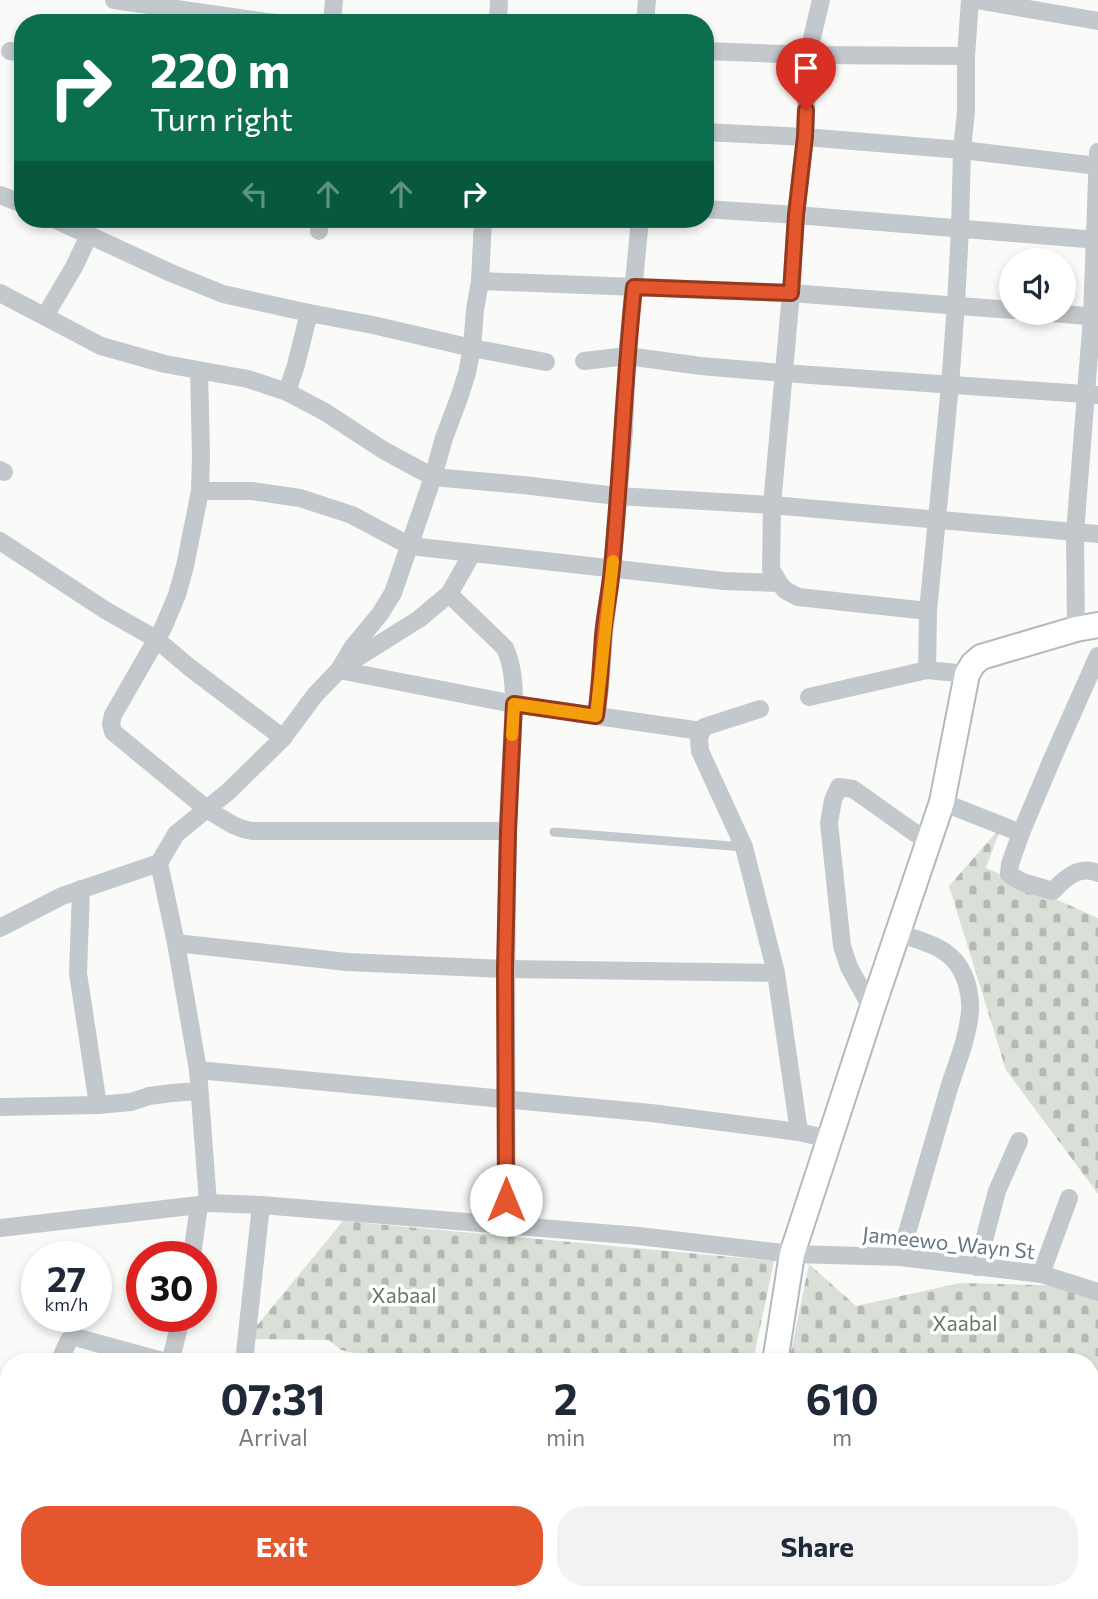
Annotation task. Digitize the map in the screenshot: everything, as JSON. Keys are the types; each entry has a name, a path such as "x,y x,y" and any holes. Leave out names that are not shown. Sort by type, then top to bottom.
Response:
{"street":[{"path":"114,0 212,14"},
{"path":"821,0 808,55 805,137 772,505 771,569 785,590 798,597 928,611"},
{"path":"927,670 928,611 956,304 970,0"},
{"path":"976,0 1098,21"},
{"path":"714,51 966,56"},
{"path":"714,132 805,137 1097,162 1092,395 1075,533 1087,627 981,657 967,674 942,802 792,1254 776,1353"},
{"path":"714,210 1097,239"},
{"path":"74,228 223,294 546,362"},
{"path":"0,928 62,896 159,863 176,834 208,810 284,738 380,614 393,593 459,398 472,348 481,281 482,228"},
{"path":"596,716 612,569 639,228"},
{"path":"45,316 89,235"},
{"path":"481,281 791,293 999,309"},
{"path":"0,293 101,346 165,365 248,379 287,392 326,412 383,450 433,477 617,496 772,505 1098,534"},
{"path":"287,392 309,313"},
{"path":"1076,315 1095,317"},
{"path":"584,360 627,356 783,373 1092,395"},
{"path":"198,372 200,491 185,566 177,595 163,628 113,715 113,732 208,810 243,830 508,831"},
{"path":"200,491 252,491 300,498 352,515 410,546 724,581 779,583"},
{"path":"0,541 105,610 156,639 284,738"},
{"path":"339,670 419,619 449,594 472,554"},
{"path":"449,594 505,648 510,659 514,704 505,969 507,1225"},
{"path":"1097,868 1078,871 1064,879 1053,891 1022,882 1009,874 1021,833 1098,656"},
{"path":"339,670 514,704 701,731"},
{"path":"809,697 927,670 967,674"},
{"path":"760,709 704,727 699,737 700,751 744,847 776,973 799,1132"},
{"path":"872,1009 849,967 842,946 829,823 833,800 839,787 853,789 929,843"},
{"path":"942,802 1021,833"},
{"path":"159,863 198,1070 204,1204 195,1241"},
{"path":"82,889 78,973 97,1105"},
{"path":"898,933 941,948 958,965 969,988 971,1009 900,1257"},
{"path":"176,943 347,962 505,969 776,973"},
{"path":"198,1070 651,1113 799,1132 829,1139"},
{"path":"0,1107 97,1105 199,1091"},
{"path":"977,1267 997,1191 1019,1141"},
{"path":"1041,1274 1069,1198"},
{"name":"Jameewo_Wayn St","path":"0,1228 204,1204 261,1205 639,1236 792,1254 900,1257 1041,1274 1098,1292"},
{"path":"245,1353 261,1205"},
{"path":"171,1353 177,1332"},
{"path":"63,1353 69,1340 75,1337 135,1353"}],"lane":[{"path":"554,832 744,847"}],"green space":[{"path":"1001,827 986,868 1098,918 1098,1194 1006,1070 949,886"},
{"name":"Xabaal","path":"343,1221 774,1261 755,1353 354,1353 341,1350 329,1340 246,1339"},
{"name":"Xaabal","path":"809,1264 856,1306 960,1283 1079,1286 1098,1293 1098,1353 791,1353"}],"slow traffic":[{"path":"512,735 514,704 596,716 613,561"}],"route":[{"path":"506,1200 505,969 514,704 596,716 612,569 634,287 791,293 806,110"}]}
